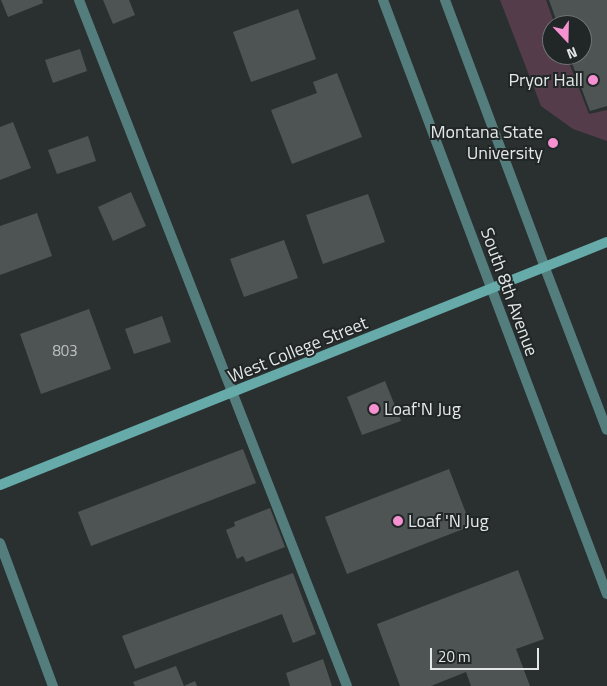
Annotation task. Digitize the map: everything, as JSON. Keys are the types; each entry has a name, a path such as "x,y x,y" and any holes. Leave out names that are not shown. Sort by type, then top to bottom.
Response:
{"main road":[{"name":"West College Street","path":"0,485 492,290 607,242"}],"street":[{"path":"79,0 347,686"},
{"name":"South 8th Avenue","path":"384,0 607,594"},
{"path":"445,0 607,430"},
{"path":"0,543 54,686"}],"shaded area":[{"path":"500,0 546,0 551,15 542,15 542,65 570,65 589,114 607,110 607,141 573,129 541,106"}],"building":[{"path":"1,0 42,0 43,3 8,17"},
{"path":"103,0 129,0 135,15 113,24"},
{"name":"Pryor Hall","path":"549,0 607,0 607,106 590,111 573,65 592,65 592,15 554,15"},
{"path":"298,9 316,59 251,82 233,32"},
{"path":"80,49 87,71 53,83 45,60"},
{"path":"337,73 362,137 292,164 271,110 317,93 313,82"},
{"path":"13,122 31,168 0,180 0,127"},
{"path":"88,136 96,161 57,174 48,150"},
{"path":"131,192 146,226 113,241 98,207"},
{"path":"368,194 385,242 323,264 306,215"},
{"path":"37,213 52,256 0,275 0,226"},
{"path":"284,240 298,278 244,297 230,259"},
{"path":"89,309 111,369 41,394 20,334"},
{"path":"162,316 171,342 134,354 125,329"},
{"name":"Loaf'N Jug","path":"385,381 401,421 362,435 347,397"},
{"path":"243,449 256,483 91,546 78,512"},
{"name":"Loaf 'N Jug","path":"449,469 471,526 347,574 325,517"},
{"path":"270,508 285,547 246,562 243,556 237,559 226,530 235,526 234,522"},
{"path":"518,570 544,639 516,649 530,686 471,686 466,672 431,686 400,686 377,624"},
{"path":"293,573 316,634 293,643 282,614 135,669 122,636"},
{"path":"323,659 332,686 290,686 286,673"},
{"path":"176,666 184,686 135,686 133,682"},
{"path":"195,681 197,686 184,686"}],"place":[{"name":"Pryor Hall","path":"593,80"},
{"name":"Montana State University","path":"553,143"},
{"name":"Loaf'N Jug","path":"374,409"},
{"name":"Loaf 'N Jug","path":"398,521"}]}
